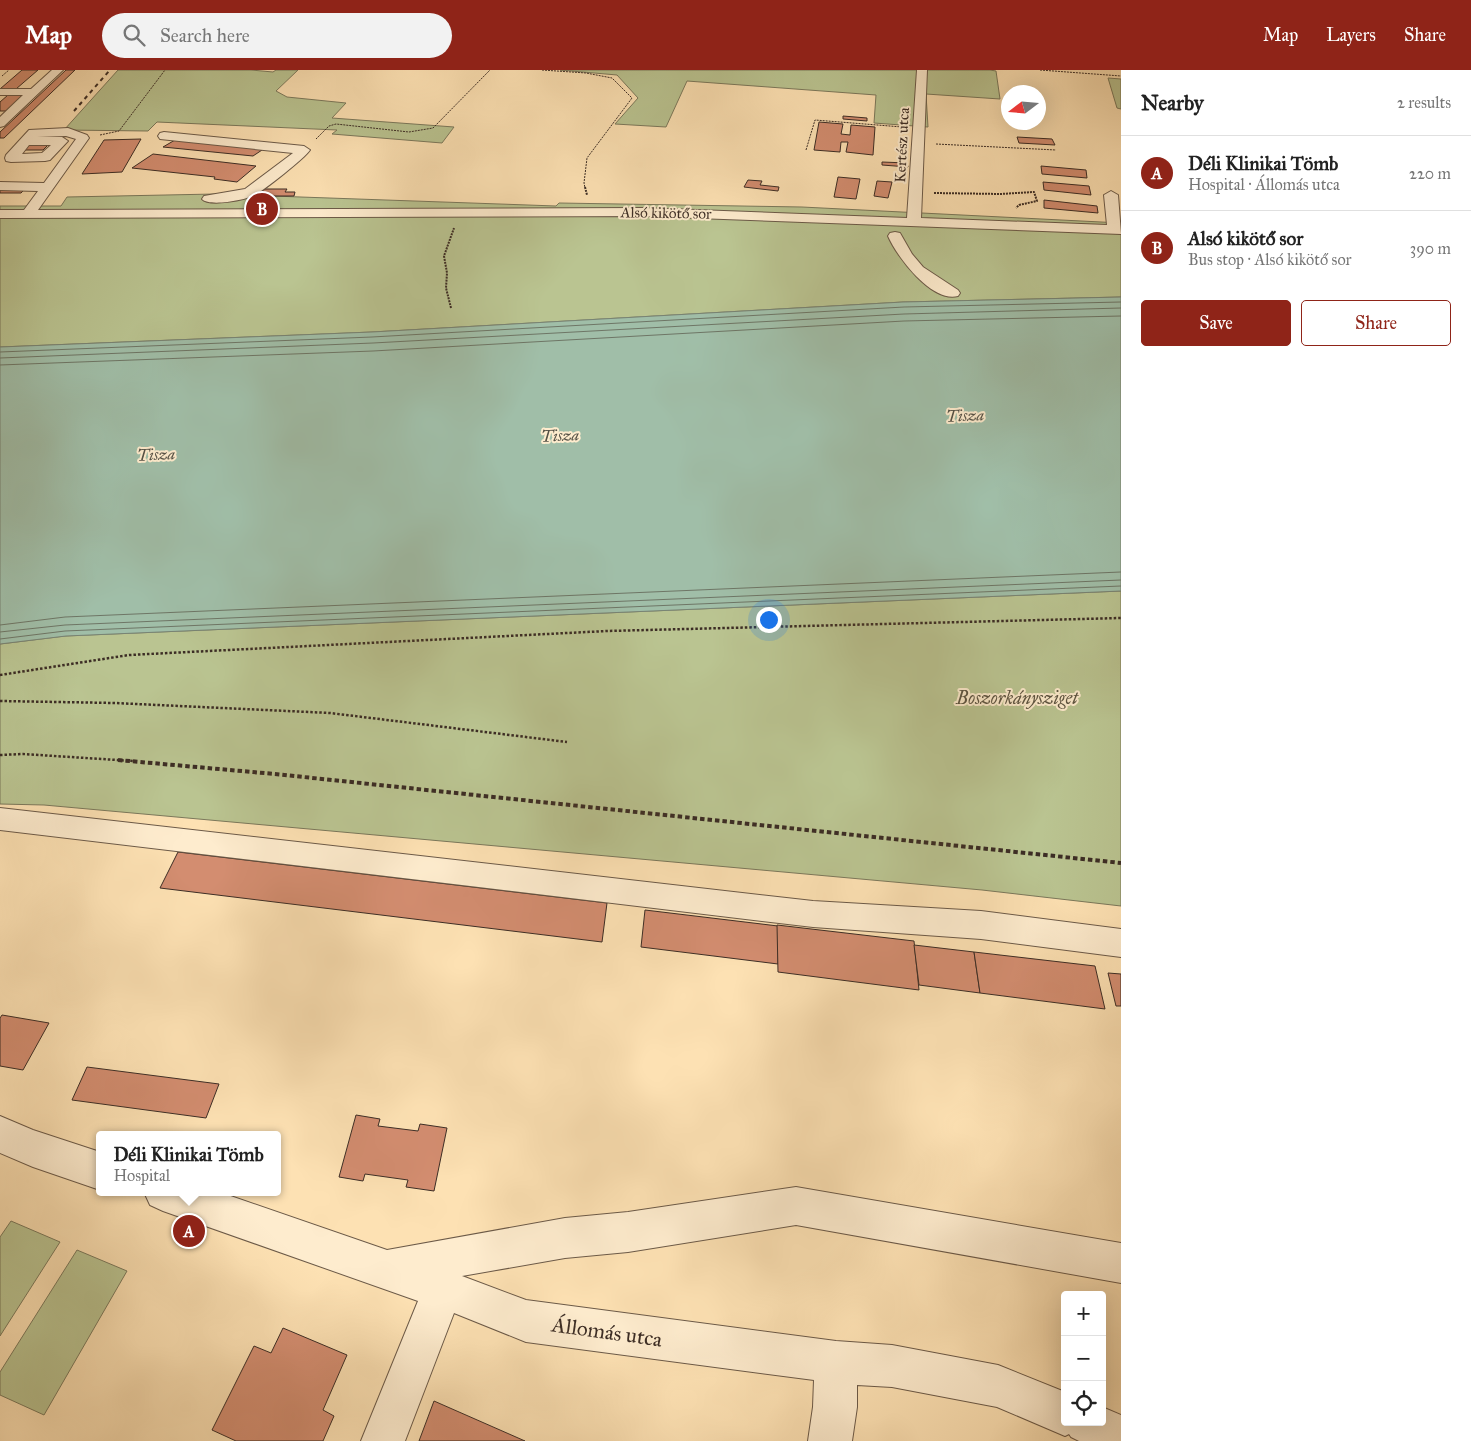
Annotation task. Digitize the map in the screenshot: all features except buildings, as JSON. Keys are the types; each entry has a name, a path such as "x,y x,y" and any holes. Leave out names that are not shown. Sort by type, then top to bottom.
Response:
{"street":[{"path":"3,119 34,94 33,92 58,70"},
{"name":"Kertész utca","path":"914,222 922,70"},
{"path":"2,93 33,92"},
{"path":"27,141 33,133 60,132 78,135 83,140 28,214"},
{"path":"164,136 304,150"},
{"path":"69,214 72,211 243,195 256,188 304,150"},
{"path":"0,186 48,187"},
{"path":"575,212 588,196"},
{"path":"1111,196 1114,206 1112,219 1118,230"},
{"path":"1016,208 1024,226"},
{"name":"Alsó kikötő sor","path":"0,214 643,212 1118,230"},
{"path":"476,213 480,216 517,220 1086,243"},
{"path":"895,236 910,263 921,275 952,293"},
{"path":"0,819 813,914 981,925 1121,943"},
{"path":"0,1134 96,1170"},
{"name":"Állomás utca","path":"175,1196 443,1289 526,1321 836,1362 892,1366 998,1386 1061,1412"},
{"path":"386,1269 565,1238 628,1232 796,1206 1121,1263"},
{"path":"383,1441 443,1289"},
{"path":"830,1441 835,1407 836,1362"},
{"path":"1096,1426 1121,1436"}],"path":[{"path":"0,77 9,70"},
{"path":"83,140 119,131 165,70"},
{"path":"304,150 329,126 336,124 409,132 432,128 490,70"},
{"path":"542,70 586,73 612,78 632,98 587,158 584,183 588,196"},
{"path":"586,73 589,70"},
{"path":"1040,70 1121,76"},
{"path":"806,150 814,120 919,128"},
{"path":"918,144 1056,150"},
{"path":"916,194 1034,192 1037,201 1019,205 1016,208"},
{"path":"451,308 446,288 447,273 444,256 458,213"},
{"path":"0,675 129,656 607,631 1121,618"},
{"path":"0,701 115,703 330,713 567,742"},
{"path":"0,755 23,754 105,759 275,774 1121,863"}],"green space":[{"path":"118,70 251,70 273,72 276,70 298,70 276,91 287,97 346,103 332,118 454,127 442,143 332,134 337,130 157,122 148,131 64,130"},
{"path":"560,70 990,70 996,71 1000,99 926,94 928,127 874,123 876,95 687,81 666,127 615,124 638,98 617,75"},
{"path":"1108,78 1121,79 1121,109 1117,108"},
{"path":"215,194 556,206 559,203 802,207 1121,223 1121,297 903,302 372,332 0,347 0,206 61,206 67,197"},
{"name":"Boszorkánysziget","path":"1121,591 1121,906 982,890 44,805 0,804 0,644 65,636"},
{"path":"11,1221 60,1242 0,1336 0,1237"},
{"path":"77,1250 127,1271 44,1415 0,1395 0,1372"}],"water":[{"name":"Tisza","path":"1121,297 1121,591 66,636 0,644 0,347 372,332 903,302"}],"railway":[{"path":"74,111 110,70"}],"place":[{"name":"Alsó kikötő sor","path":"262,209"},
{"name":"Déli Klinikai Tömb","path":"189,1231"}]}
